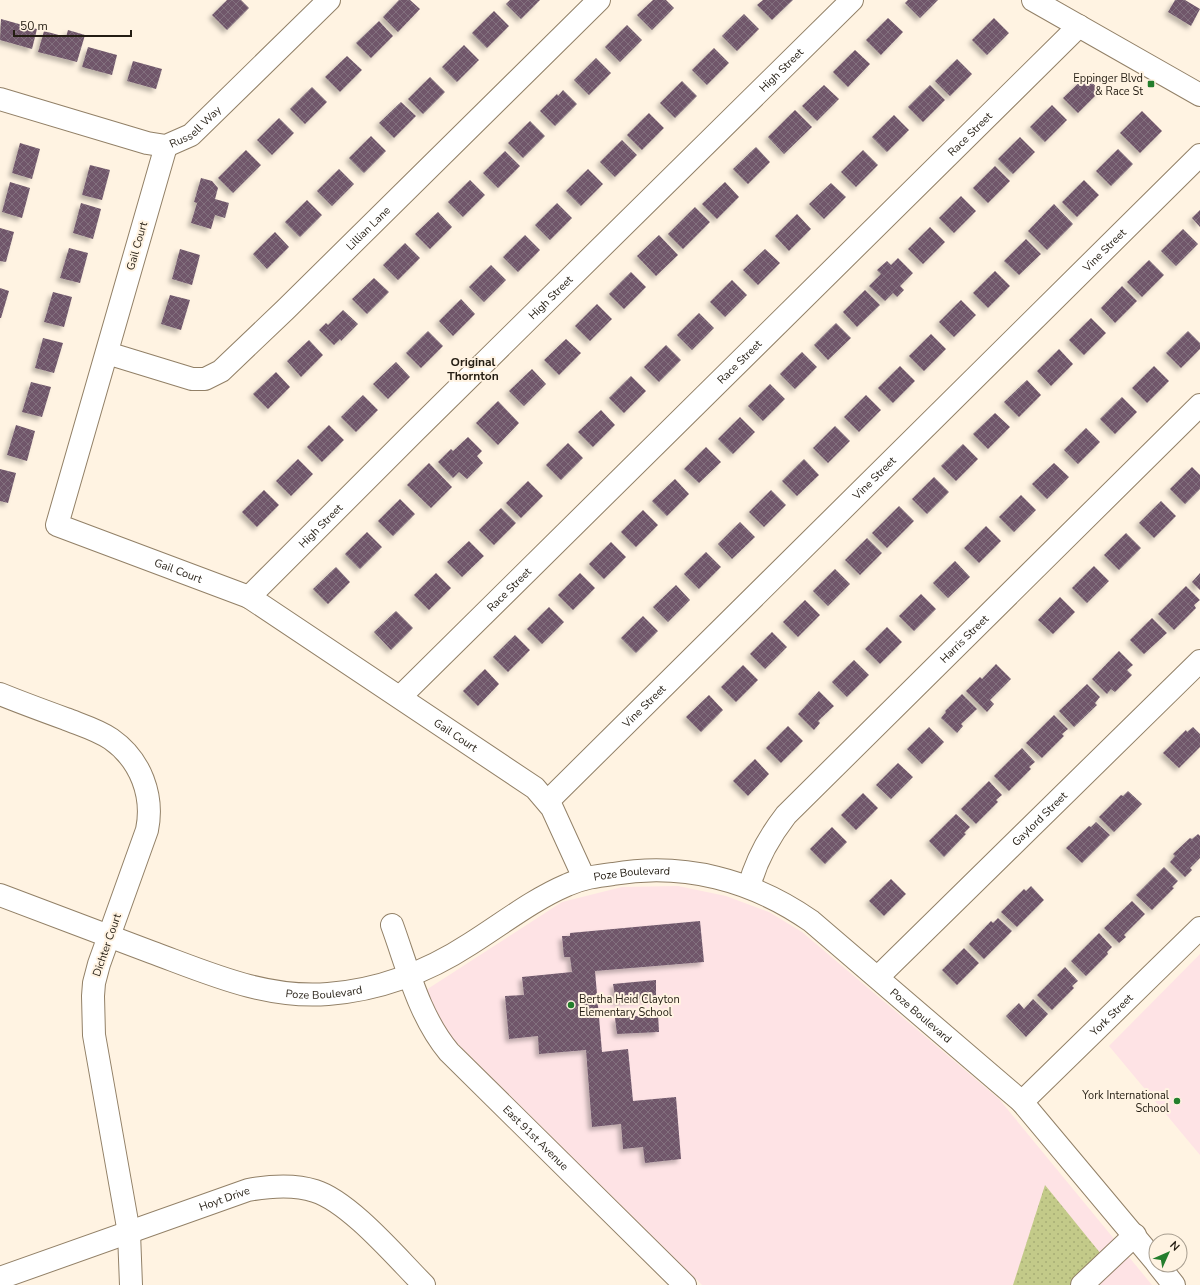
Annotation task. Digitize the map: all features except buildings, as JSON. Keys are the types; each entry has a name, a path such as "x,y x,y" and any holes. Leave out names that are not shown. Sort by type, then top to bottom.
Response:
{"street":[{"name":"Russell Way","path":"0,99 147,144 166,146 191,135 330,0"},
{"name":"Lillian Lane","path":"107,353 192,379 205,379 221,371 285,310 599,0"},
{"name":"High Street","path":"249,597 852,0"},
{"path":"1033,0 1200,95"},
{"name":"Race Street","path":"400,697 1079,26"},
{"name":"Gail Court","path":"166,146 57,525 249,597 400,697 535,788 548,801 569,842 584,878"},
{"name":"Vine Street","path":"548,801 1200,155"},
{"name":"Harris Street","path":"749,887 761,854 773,832 786,815 1200,405"},
{"name":"Gaylord Street","path":"878,978 1200,661"},
{"name":"Dichter Court","path":"0,694 104,735 123,749 143,777 150,810 147,830 99,964 94,983 94,1035 129,1233 131,1285"},
{"name":"Poze Boulevard","path":"0,895 238,984 282,992 328,994 364,989 410,975 440,961 468,945 528,906 566,885 584,878 640,870 675,870 698,873 749,887 799,912 1022,1102 1148,1252"},
{"name":"East 91st Avenue","path":"392,925 425,1016 437,1037 449,1052 685,1285"},
{"name":"York Street","path":"1022,1102 1192,946 1200,928"},
{"name":"Hoyt Drive","path":"0,1278 248,1190 263,1187 286,1186 306,1188 335,1200 352,1213 424,1285"},
{"path":"1082,1285 1135,1235"},
{"path":"1164,1273 1174,1285"}],"shaded area":[{"path":"678,886 726,896 769,912 802,932 999,1099 1152,1285 702,1285 445,1031 426,990 562,902 622,887"},
{"name":"York International School","path":"1200,954 1200,1155 1109,1046"}],"green space":[{"path":"1045,1185 1101,1254 1070,1285 1013,1285"}],"place":[{"name":"Eppinger Blvd & Race St","path":"1151,84"},
{"name":"Bertha Heid Clayton Elementary School","path":"571,1005"},
{"name":"York International School","path":"1177,1101"}],"district":[{"name":"Original Thornton","path":"473,369"}]}
